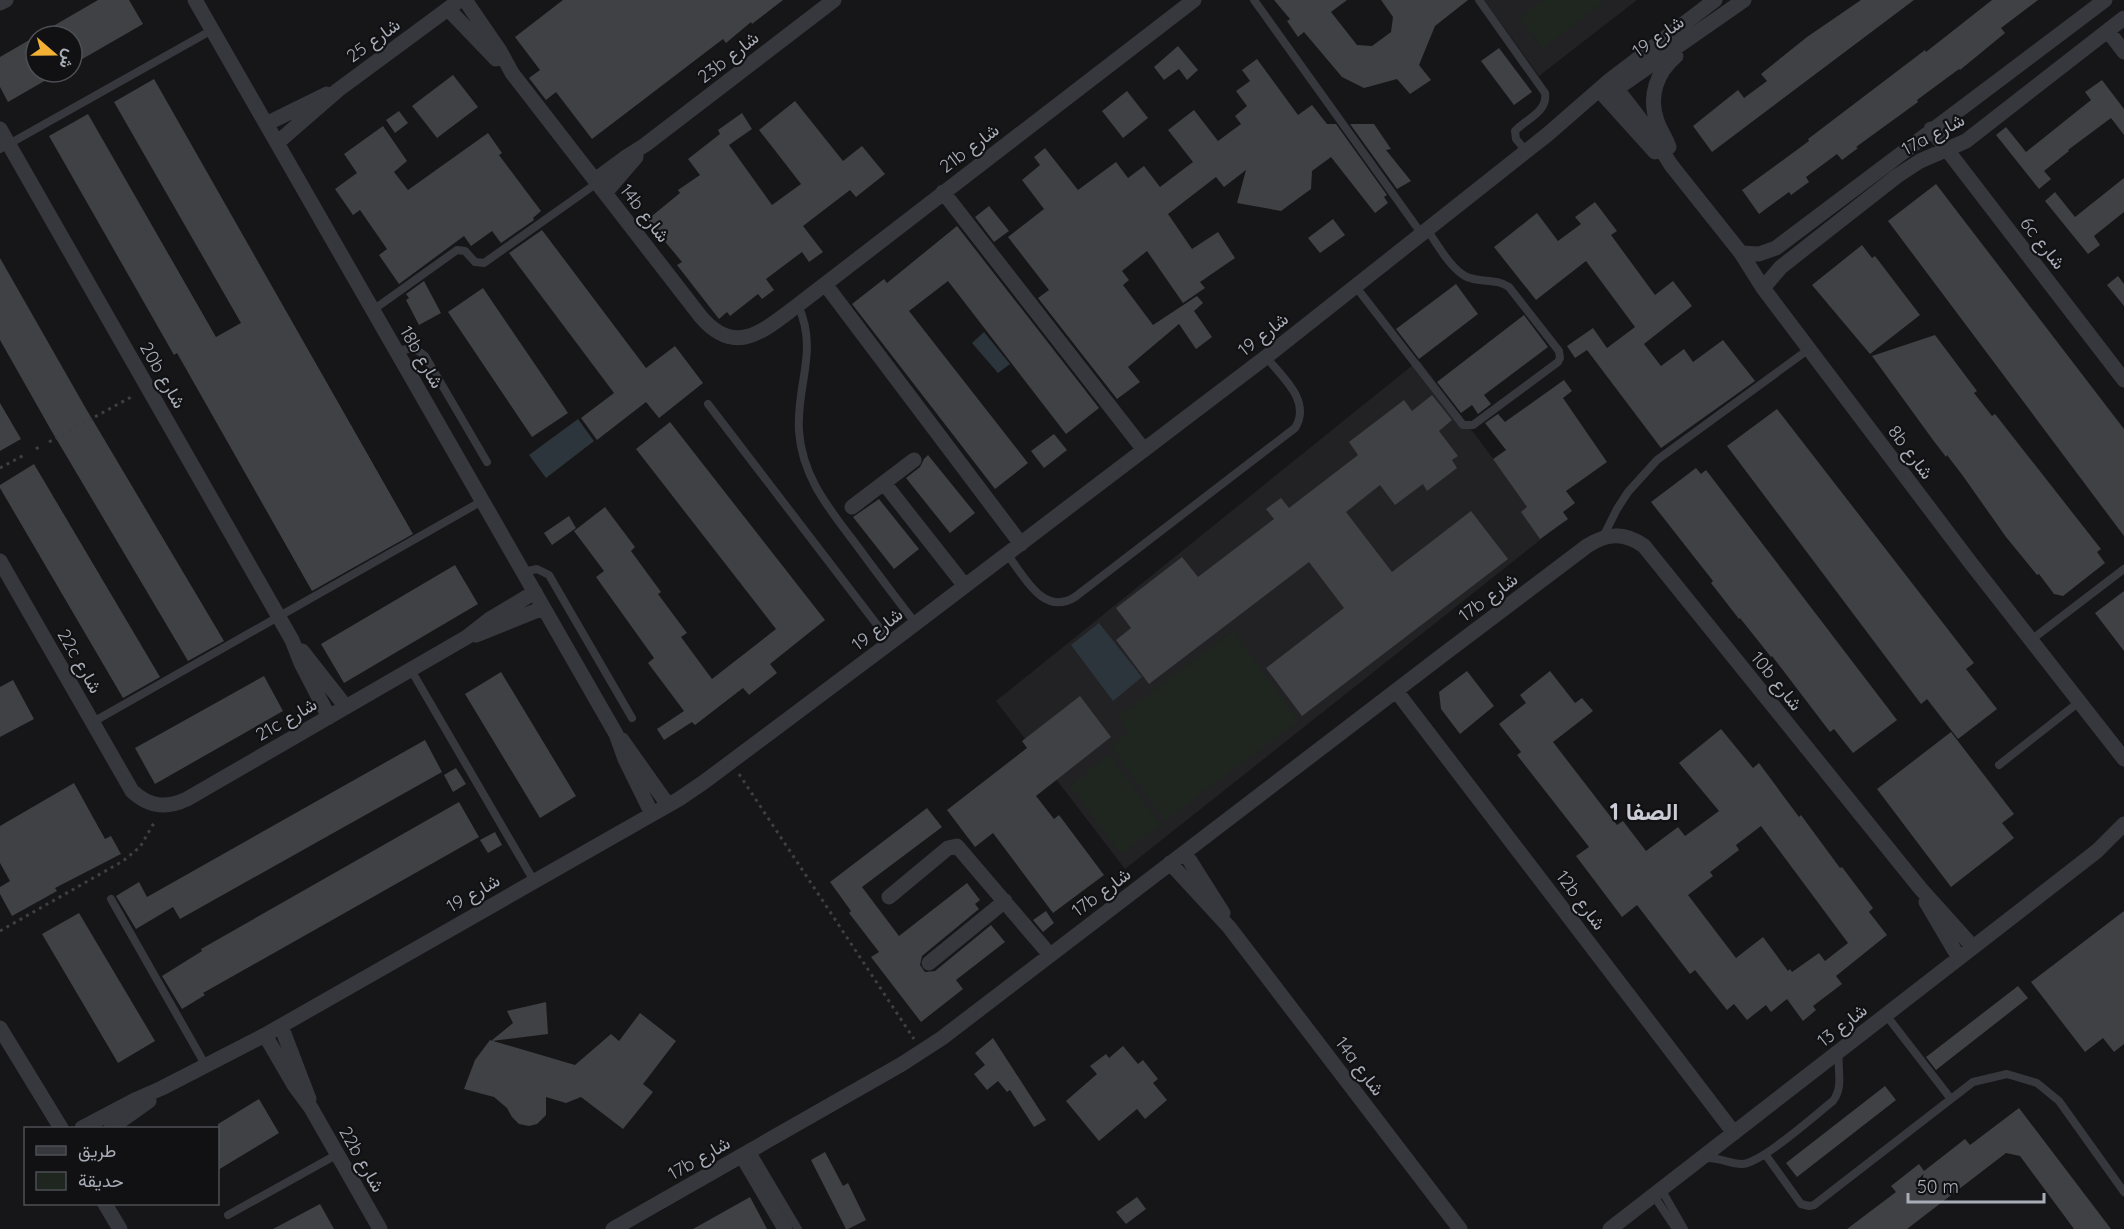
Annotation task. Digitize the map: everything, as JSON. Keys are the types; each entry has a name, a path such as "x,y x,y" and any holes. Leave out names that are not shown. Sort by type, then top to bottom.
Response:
{"street":[{"path":"0,3 6,0"},
{"name":"18b شارع","path":"195,0 616,734 625,759 652,814"},
{"name":"23b شارع","path":"599,185 645,146 834,0"},
{"name":"21b شارع","path":"767,328 1194,0"},
{"name":"شارع 19","path":"1608,89 1715,0"},
{"name":"شارع 19","path":"84,1127 281,1026 668,805 732,762 1266,357 1563,122 1608,89 1744,0"},
{"name":"17a شارع","path":"1740,254 1759,254 1776,248 2104,0"},
{"name":"14b شارع","path":"458,3 493,56 512,72 709,326 719,334 744,339 767,328"},
{"name":"شارع 25","path":"277,143 338,90 458,3"},
{"name":"17a شارع","path":"1763,288 1781,267 1897,176 1920,161 1966,141 2124,18"},
{"path":"1671,165 1668,144 1654,109 1656,83 1670,61 1697,39 1709,24"},
{"path":"2108,31 2124,52"},
{"name":"8b شارع","path":"1608,89 1644,142 1671,165 1740,254 1809,349 2124,759"},
{"name":"شارع 25","path":"266,124 315,98 338,90"},
{"name":"20b شارع","path":"0,129 4,147 147,388 278,617 329,717"},
{"name":"6c شارع","path":"1931,129 2124,380"},
{"path":"943,192 1144,450"},
{"path":"825,284 1021,544"},
{"path":"852,507 914,460"},
{"path":"884,483 965,586"},
{"name":"10b شارع","path":"1603,537 1625,536 1644,546 1920,888 1973,947"},
{"name":"17b شارع","path":"613,1229 922,1052 1587,546 1603,537"},
{"name":"22c شارع","path":"0,561 132,791 151,804 163,806"},
{"name":"21c شارع","path":"163,806 187,799 467,637 490,619 535,592"},
{"name":"21c شارع","path":"467,637 543,608"},
{"name":"20b شارع","path":"291,640 346,707"},
{"name":"12b شارع","path":"1396,692 1734,1133"},
{"name":"18b شارع","path":"616,734 635,756 668,805"},
{"name":"شارع 13","path":"1614,1227 2097,851 2124,824"},
{"name":"شارع 13","path":"2097,851 2124,837"},
{"path":"889,897 948,848 954,846 961,848 1050,955"},
{"name":"14a شارع","path":"1185,853 1218,904 1229,927"},
{"name":"14a شارع","path":"1170,863 1229,927 1460,1229"},
{"name":"10b شارع","path":"1920,888 1930,911 1959,958"},
{"path":"929,963 1005,901"},
{"name":"22b شارع","path":"281,1026 304,1082 311,1108"},
{"path":"0,1028 60,1127"},
{"name":"22b شارع","path":"265,1035 294,1085 311,1108 380,1229"},
{"name":"شارع 19","path":"112,1127 149,1101 162,1088"},
{"path":"747,1153 785,1229"},
{"path":"106,1205 120,1229"}],"lane":[{"path":"1254,0 1424,231 1460,273 1474,279 1500,282 1509,287 1559,351 1560,358 1558,362 1473,425 1466,426 1461,423 1356,287"},
{"path":"1479,0 1545,93 1546,99 1541,110 1515,131 1516,139 1526,151"},
{"path":"4,147 212,30"},
{"path":"373,310 457,250 465,251 476,262 484,263 599,185"},
{"path":"798,305 808,341 799,411 801,449 806,467 823,501 916,624"},
{"path":"397,352 408,348 415,349 425,356 487,462"},
{"path":"1603,537 1628,492 1657,460 1809,349"},
{"path":"1007,554 1046,601 1055,604 1066,603 1075,597 1295,428 1301,414 1299,399 1266,357"},
{"path":"708,404 891,643"},
{"path":"93,722 482,501"},
{"path":"523,572 537,569 549,575 632,718"},
{"path":"2031,640 2124,569"},
{"path":"411,670 534,881"},
{"path":"1999,765 2079,702"},
{"path":"111,899 206,1066"},
{"path":"1886,1015 1951,1099"},
{"path":"1701,1158 1741,1164 1765,1154 1833,1101 1840,1087 1840,1051"},
{"path":"1765,1154 1798,1200 1805,1206 1814,1205 1973,1082 2007,1074 2037,1083 2059,1101 2124,1192"},
{"path":"747,1153 798,1229"},
{"path":"228,1215 336,1155"},
{"path":"1657,1192 1676,1229"},
{"path":"1657,1192 1684,1229"}],"path":[{"path":"49,442 147,388"},
{"path":"0,468 26,454"},
{"path":"732,762 922,1052"},
{"path":"0,931 132,855 140,847 163,806"}],"shaded area":[{"path":"1484,0 1637,0 1539,76"},
{"path":"984,332 1010,364 998,373 972,343"},
{"path":"1419,360 1549,533 1125,869 996,701"},
{"path":"578,419 594,441 546,478 529,455"},
{"path":"1099,623 1142,677 1113,701 1071,645"}],"green space":[{"path":"1542,0 1604,1 1543,49 1519,18"},
{"path":"1233,631 1299,721 1165,821 1111,746 1129,732 1118,717"},
{"path":"1109,754 1161,825 1121,854 1070,786"}],"building":[{"path":"98,0 129,0 143,24 84,58 84,24 57,24"},
{"path":"563,0 783,0 726,43 723,39 592,139 556,92 546,100 529,78 540,70 515,37"},
{"path":"1274,0 1347,0 1331,12 1357,45 1372,46 1391,32 1393,17 1381,0 1468,0 1435,26 1419,65 1431,80 1410,94 1397,79 1364,88 1342,77 1304,32 1298,37 1287,21 1290,19"},
{"path":"1861,0 1914,0 1712,152 1693,126 1738,90 1744,98 1767,81 1761,74 1807,37"},
{"path":"1992,0 2038,0 2001,28 2005,33 1960,70 1917,100 1918,102 1856,147 1858,148 1842,160 1837,154 1806,177 1809,182 1791,195 1789,192 1759,214 1742,190"},
{"path":"24,43 24,84 39,84 8,102 0,87 0,57"},
{"path":"1178,46 1198,70 1187,80 1179,69 1164,80 1154,67"},
{"path":"1499,48 1532,92 1514,105 1481,61"},
{"path":"1257,59 1298,115 1312,105 1327,124 1336,124 1387,195 1384,197 1388,203 1375,213 1331,157 1312,171 1311,189 1281,211 1237,203 1246,170 1224,187 1216,177 1168,214 1192,249 1218,232 1235,258 1200,282 1205,288 1183,303 1147,251 1122,271 1129,280 1123,285 1153,325 1197,296 1203,303 1194,311 1212,337 1196,349 1179,324 1128,367 1140,382 1117,399 1038,298 1049,290 1008,237 1044,209 1022,180 1040,165 1034,157 1045,148 1078,190 1116,162 1128,178 1144,166 1160,187 1193,162 1168,130 1194,110 1218,141 1241,124 1235,116 1247,106 1236,91 1250,81 1242,70"},
{"path":"453,75 478,107 437,138 412,106"},
{"path":"154,79 413,534 312,591 177,353 174,355 49,136 88,114 216,337 241,323 114,102"},
{"path":"2102,80 2124,109 2124,135 2111,118 2044,171 2051,179 2039,189 1996,135 2006,127 2026,152 2091,100 2085,92"},
{"path":"1127,91 1148,118 1123,138 1102,111"},
{"path":"795,101 843,161 862,146 885,174 856,197 850,190 803,226 823,252 809,262 802,252 766,279 774,290 762,299 758,294 730,316 727,312 719,319 677,265 682,262 647,220 680,193 678,190 700,175 688,159 720,134 718,130 742,113 752,129 729,145 772,205 801,184 759,130"},
{"path":"399,111 408,123 395,133 386,120"},
{"path":"1350,124 1374,124 1391,149 1386,150 1411,181 1397,189"},
{"path":"383,126 407,161 394,172 408,190 488,133 502,153 499,155 541,211 533,218 534,220 501,243 492,231 471,246 464,236 399,284 379,255 387,249 360,210 353,215 335,189 357,173 344,154"},
{"path":"2124,178 2124,212 2094,236 2100,245 2088,254 2045,201 2055,192 2075,217"},
{"path":"1936,184 2124,429 2124,536 1888,221"},
{"path":"1595,202 1617,231 1611,235 1655,295 1673,281 1692,306 1644,344 1661,366 1684,349 1693,362 1723,340 1755,381 1661,448 1587,350 1575,358 1567,346 1593,328 1607,348 1635,327 1586,261 1536,300 1494,247 1537,213 1558,241 1581,224 1575,217"},
{"path":"989,206 1009,231 994,242 975,217"},
{"path":"1333,219 1345,235 1320,253 1308,238"},
{"path":"957,226 1099,408 1066,434 948,281 909,311 1028,463 995,489 852,304 884,279 887,283"},
{"path":"542,230 646,368 675,346 703,383 659,418 646,402 597,440 581,418 614,393 509,253"},
{"path":"1862,245 1872,258 1875,256 1920,315 1870,354 1812,285"},
{"path":"0,258 85,407 224,641 188,661 0,340"},
{"path":"2118,276 2124,284 2124,306 2107,285"},
{"path":"424,281 441,313 419,325 406,300 409,298 406,294"},
{"path":"1456,284 1478,314 1419,359 1396,329"},
{"path":"483,288 568,413 532,437 448,312"},
{"path":"1524,315 1548,347 1484,395 1491,404 1478,414 1472,405 1461,413 1437,382"},
{"path":"1935,335 1977,391 1974,393 1992,416 1995,414 2101,549 2097,552 2105,563 2063,596 2054,594 2006,537 1872,356"},
{"path":"1564,380 1572,391 1563,398 1607,462 1566,491 1575,503 1563,512 1568,519 1540,539 1521,512 1527,507 1493,459 1506,450 1485,423 1498,414 1505,422"},
{"path":"1432,395 1452,420 1439,431 1458,456 1452,460 1457,468 1427,491 1423,484 1395,505 1380,485 1346,512 1392,572 1471,511 1508,559 1302,716 1266,668 1344,608 1309,562 1149,684 1116,640 1131,628 1116,608 1182,557 1198,577 1274,519 1266,509 1281,498 1289,508 1358,455 1349,442 1404,400 1412,411"},
{"path":"0,403 21,439 0,451"},
{"path":"1777,409 1974,663 1966,669 1997,709 1958,739 1927,699 1921,704 1727,446"},
{"path":"670,422 825,620 770,664 777,673 749,695 743,688 695,725 692,722 664,740 657,729 684,711 648,663 654,658 596,577 604,571 574,531 605,507 635,547 631,551 661,592 658,594 687,633 681,637 712,679 776,629 636,449"},
{"path":"1054,434 1067,450 1044,468 1031,451"},
{"path":"928,455 975,513 950,533 906,478 920,467"},
{"path":"34,464 160,677 123,698 0,488 0,485"},
{"path":"1696,468 1701,474 1706,470 1897,720 1853,753 1834,729 1830,732 1772,656 1739,619 1711,583 1713,581 1651,502"},
{"path":"879,499 919,549 894,569 853,517"},
{"path":"569,516 576,528 552,545 544,533"},
{"path":"455,565 478,604 344,683 321,644"},
{"path":"2124,591 2124,651 2095,613"},
{"path":"1467,671 1494,706 1460,734 1441,709 1439,692"},
{"path":"1550,671 1575,703 1582,698 1593,711 1553,742 1617,825 1623,821 1646,851 1678,827 1685,836 1719,811 1679,763 1721,729 1753,768 1759,763 1799,817 1801,815 1873,908 1869,912 1887,935 1836,976 1842,984 1813,1006 1816,1010 1803,1021 1787,999 1771,1012 1766,1005 1747,1020 1734,1004 1727,1010 1695,970 1690,974 1637,905 1622,917 1576,856 1589,847 1517,755 1521,752 1499,724 1526,703 1520,695","holes":["1761,826 1848,943 1825,961 1819,953 1792,972 1790,969 1788,971 1763,937 1736,958 1688,895 1713,876 1710,872 1739,850 1736,845"]},
{"path":"501,672 576,796 540,818 465,694"},
{"path":"264,676 283,711 155,784 135,748"},
{"path":"13,680 34,719 0,737 0,687"},
{"path":"1080,696 1111,737 1036,796 1054,819 1059,815 1104,875 1053,913 993,833 975,847 947,810 1027,748 1022,741"},
{"path":"1951,732 2014,814 2002,823 2014,838 1951,887 1877,789"},
{"path":"425,740 442,772 180,919 173,907 136,929 116,896 139,882 147,897"},
{"path":"456,768 466,784 453,792 444,775"},
{"path":"74,783 105,839 111,836 121,854 55,888 57,891 12,916 0,894 0,887 10,881 0,863 0,826"},
{"path":"459,802 479,837 203,993 205,995 182,1009 162,976 202,951 201,949"},
{"path":"927,808 942,827 862,887 899,936 967,883 980,900 975,904 979,909 922,956 920,965 925,972 935,971 991,925 1005,942 956,980 963,989 921,1022 871,957 879,952 849,913 851,911 830,882"},
{"path":"495,832 502,845 488,853 480,840"},
{"path":"1046,911 1054,923 1043,932 1033,920"},
{"path":"2124,911 2124,1044 2114,1052 2103,1038 2085,1052 2031,982"},
{"path":"79,913 155,1041 118,1063 42,934"},
{"path":"2018,986 2028,998 1936,1070 1926,1057"},
{"path":"546,1002 548,1034 491,1041 513,1023 507,1011"},
{"path":"640,1013 676,1041 643,1084 653,1092 623,1129 581,1097 566,1103 546,1097 546,1115 537,1124 529,1126 519,1124 507,1108 494,1097 464,1089 475,1060 490,1040 575,1065 611,1034 619,1041"},
{"path":"993,1038 1046,1120 1034,1127 1010,1090 1007,1092 998,1081 987,1090 974,1074 985,1065 975,1053"},
{"path":"1123,1046 1138,1064 1143,1060 1158,1079 1153,1083 1167,1100 1145,1119 1137,1109 1099,1141 1066,1101 1097,1074 1090,1066 1106,1054 1109,1058"},
{"path":"1885,1086 1896,1100 1797,1177 1786,1163"},
{"path":"259,1099 279,1133 219,1169 218,1124"},
{"path":"2019,1108 2111,1229 2074,1229 2020,1156 2006,1153 1907,1229 1847,1229 1896,1192 1891,1186 1919,1164 1924,1171 1965,1139 1970,1145"},
{"path":"825,1152 843,1186 848,1183 866,1220 848,1229 811,1160"},
{"path":"750,1197 767,1229 693,1229"},
{"path":"1137,1197 1146,1209 1126,1224 1116,1212"},
{"path":"320,1204 334,1229 273,1229"}],"district":[{"name":"الصفا 1","path":"1644,811"}]}
